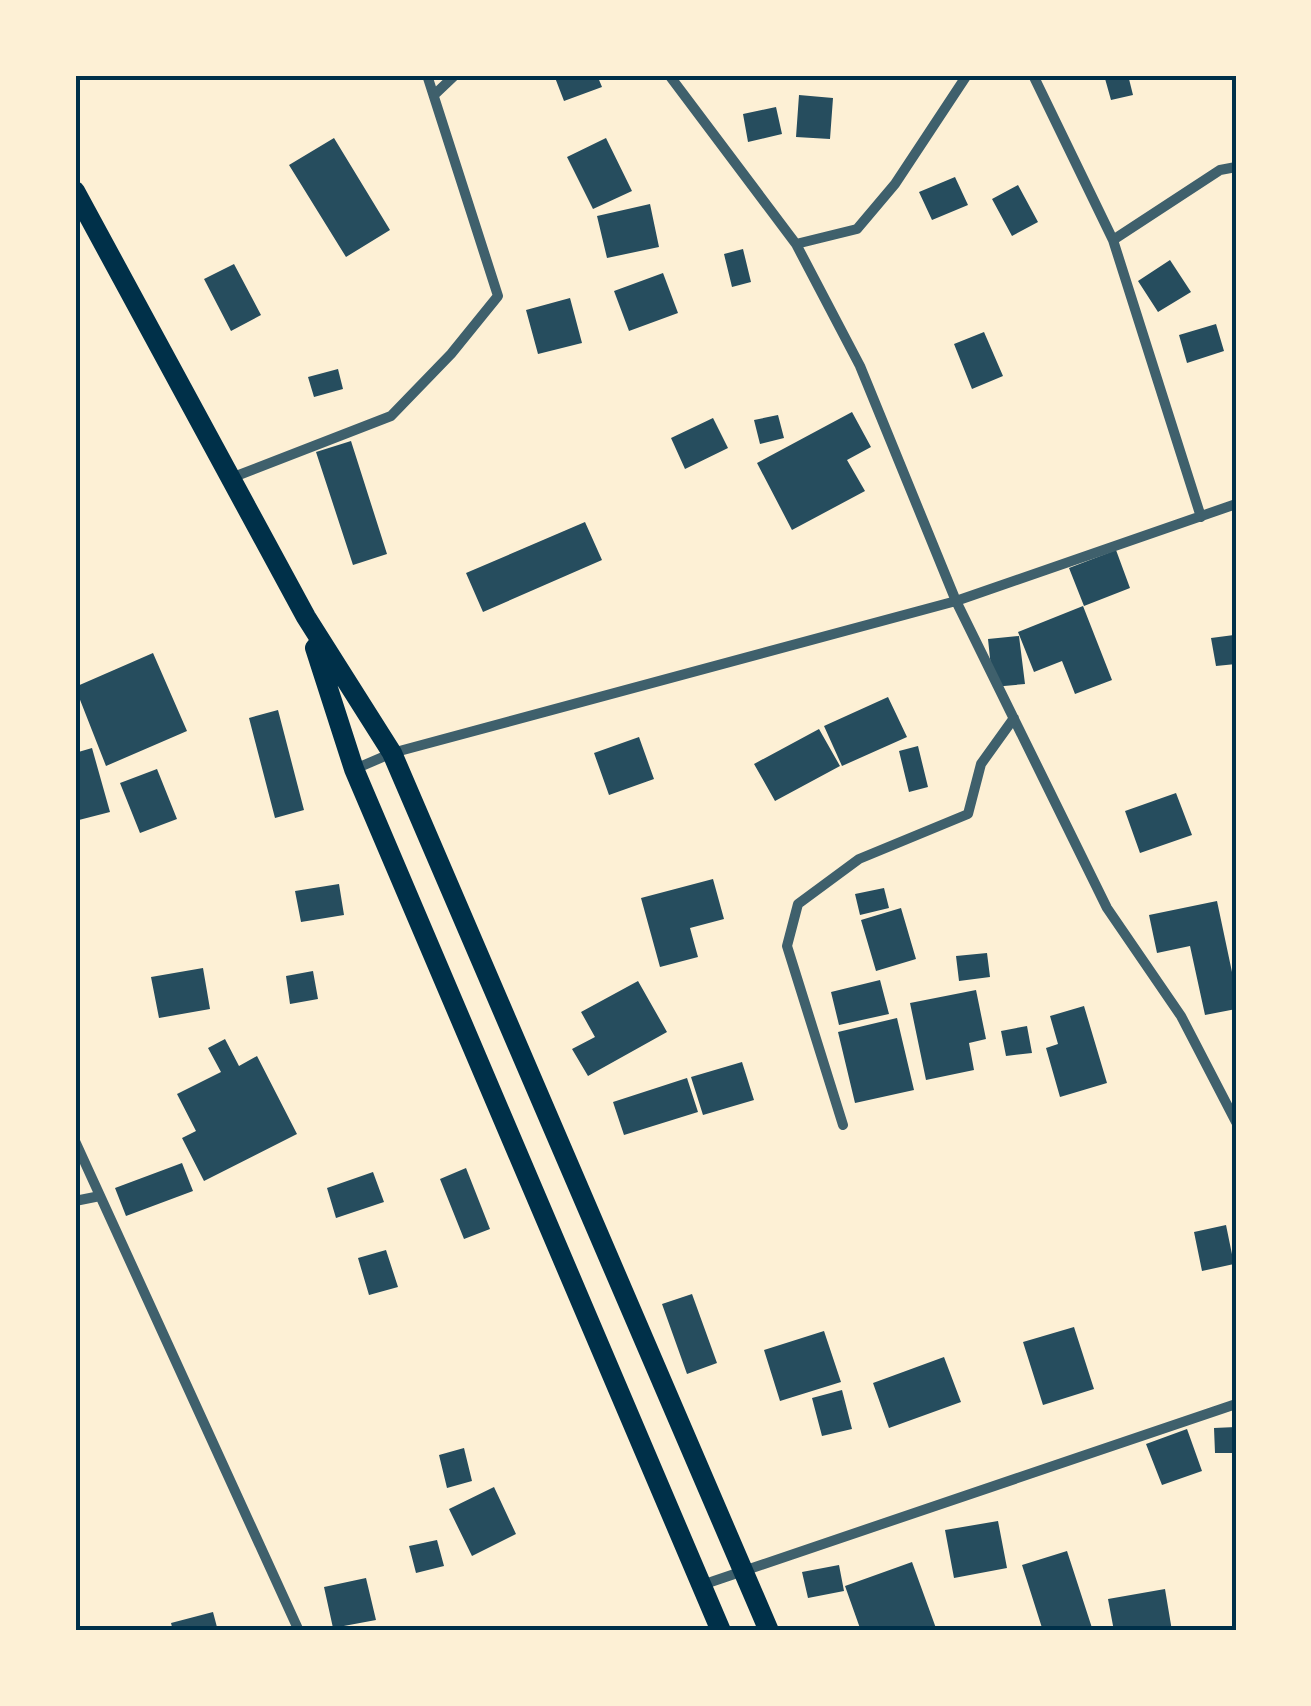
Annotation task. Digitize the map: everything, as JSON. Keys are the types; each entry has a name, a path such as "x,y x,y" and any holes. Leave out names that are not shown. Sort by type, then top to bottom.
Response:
{"main road":[{"path":"75,191 306,617 392,753 769,1631"},
{"path":"306,617 354,769 720,1631"}],"street":[{"path":"230,478 391,416 498,296 427,75"},
{"path":"435,94 455,75"},
{"path":"669,75 796,244 860,366 956,601 1107,908 1182,1016 1236,1122"},
{"path":"796,244 857,229 895,184 967,75"},
{"path":"1033,75 1112,240 1200,516"},
{"path":"1112,240 1220,170 1236,166"},
{"path":"354,769 392,753 956,601 1236,504"},
{"path":"843,1124 788,946 798,904 859,860 968,814 980,764 1014,718"},
{"path":"75,1141 300,1631"},
{"path":"75,1202 100,1196"},
{"path":"702,1586 1236,1404"}],"building":[{"path":"554,75 597,75 602,87 564,101"},
{"path":"1104,75 1128,75 1133,95 1111,100"},
{"path":"799,95 833,98 830,139 796,137"},
{"path":"776,107 782,134 748,142 743,114"},
{"path":"334,138 390,230 346,257 289,165"},
{"path":"606,138 632,191 593,209 567,157"},
{"path":"955,177 968,205 932,220 919,192"},
{"path":"1018,185 1038,222 1012,236 992,199"},
{"path":"650,204 659,247 607,258 597,216"},
{"path":"743,249 751,282 732,287 724,254"},
{"path":"1170,260 1191,292 1158,312 1138,281"},
{"path":"234,264 261,315 231,331 204,279"},
{"path":"663,273 678,313 629,331 614,291"},
{"path":"570,298 582,343 538,354 526,310"},
{"path":"1216,324 1224,351 1187,363 1179,335"},
{"path":"984,332 1003,376 972,389 954,344"},
{"path":"338,369 343,389 314,397 308,377"},
{"path":"852,412 871,447 847,460 865,491 792,530 757,463"},
{"path":"778,415 784,438 760,444 754,420"},
{"path":"713,418 728,448 685,469 671,438"},
{"path":"351,441 387,554 353,565 316,452"},
{"path":"585,522 602,560 483,612 466,573"},
{"path":"1116,550 1130,588 1084,606 1069,568"},
{"path":"1083,606 1112,680 1075,694 1062,661 1034,672 1018,632"},
{"path":"1234,635 1236,664 1216,666 1211,638"},
{"path":"1019,636 1025,684 993,687 988,639"},
{"path":"153,653 187,731 106,766 75,687"},
{"path":"888,697 907,737 842,766 824,726"},
{"path":"278,710 304,810 275,818 249,718"},
{"path":"819,729 840,766 775,801 754,764"},
{"path":"639,737 654,779 609,795 594,753"},
{"path":"918,746 928,787 909,792 899,751"},
{"path":"92,748 110,812 75,821 75,753"},
{"path":"157,769 177,819 140,833 120,783"},
{"path":"1176,793 1192,835 1140,853 1125,811"},
{"path":"713,879 724,919 690,928 698,957 660,967 641,898"},
{"path":"339,884 344,915 301,922 295,891"},
{"path":"884,888 889,908 860,915 855,894"},
{"path":"1217,901 1236,991 1236,1009 1205,1015 1190,946 1157,953 1149,915"},
{"path":"901,908 916,959 876,971 861,920"},
{"path":"987,953 990,977 959,981 956,956"},
{"path":"203,968 210,1009 159,1018 151,977"},
{"path":"313,971 318,999 290,1004 286,976"},
{"path":"880,980 889,1014 839,1025 831,992"},
{"path":"638,981 667,1032 588,1076 572,1049 595,1037 581,1012"},
{"path":"976,990 986,1039 969,1043 974,1070 926,1080 910,1003"},
{"path":"1084,1006 1107,1083 1060,1097 1046,1048 1058,1044 1050,1016"},
{"path":"897,1018 914,1090 855,1103 838,1032"},
{"path":"1027,1026 1032,1053 1006,1056 1001,1031"},
{"path":"225,1039 239,1066 257,1056 297,1134 204,1181 182,1138 196,1131 177,1094 221,1072 208,1048"},
{"path":"742,1062 754,1100 703,1115 691,1077"},
{"path":"687,1078 698,1112 624,1135 613,1102"},
{"path":"182,1163 193,1191 126,1216 115,1188"},
{"path":"466,1168 490,1229 464,1239 440,1179"},
{"path":"373,1172 384,1202 336,1218 327,1188"},
{"path":"1226,1225 1234,1264 1202,1271 1194,1232"},
{"path":"386,1250 398,1287 369,1295 358,1258"},
{"path":"692,1294 717,1363 687,1374 662,1304"},
{"path":"1074,1327 1094,1389 1043,1405 1023,1342"},
{"path":"824,1331 841,1382 780,1401 764,1350"},
{"path":"944,1357 961,1402 889,1428 873,1383"},
{"path":"842,1390 852,1429 822,1436 812,1398"},
{"path":"1236,1427 1236,1453 1215,1453 1214,1428"},
{"path":"1187,1429 1202,1471 1162,1485 1146,1444"},
{"path":"464,1448 472,1481 447,1488 439,1455"},
{"path":"494,1487 516,1534 472,1556 449,1509"},
{"path":"998,1521 1007,1568 954,1578 945,1530"},
{"path":"437,1540 444,1566 416,1573 409,1546"},
{"path":"1067,1551 1093,1631 1043,1631 1022,1565"},
{"path":"912,1562 937,1631 861,1631 845,1586"},
{"path":"839,1565 844,1591 808,1598 802,1572"},
{"path":"366,1578 376,1620 333,1628 324,1587"},
{"path":"1165,1589 1172,1631 1114,1631 1108,1599"},
{"path":"213,1612 218,1631 173,1631 171,1623"}]}
